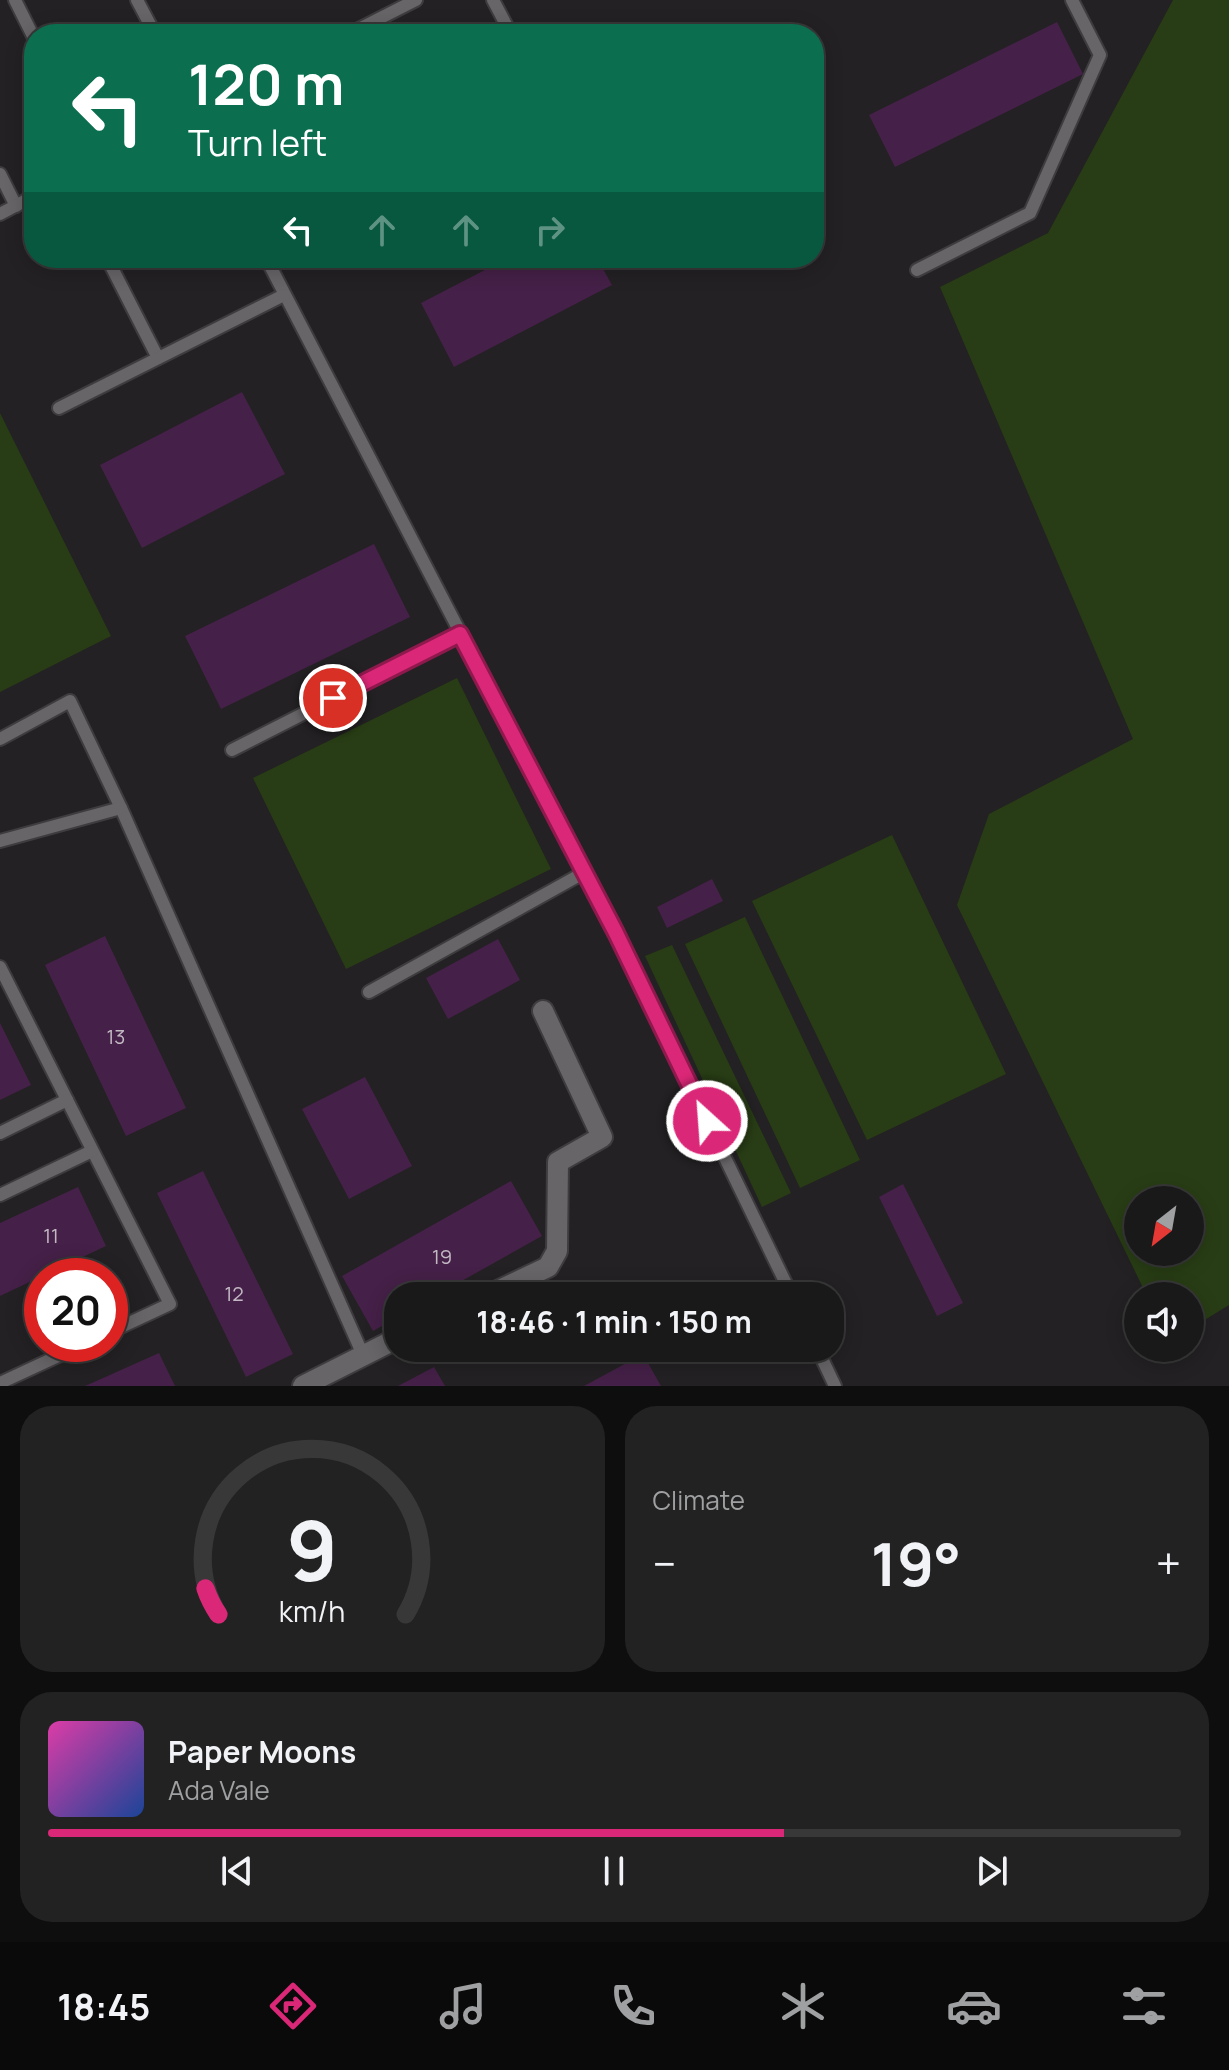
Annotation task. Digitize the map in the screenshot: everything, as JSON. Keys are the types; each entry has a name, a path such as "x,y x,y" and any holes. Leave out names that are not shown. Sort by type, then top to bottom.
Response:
{"street":[{"path":"516,1282 548,1267 557,1251 558,1162 602,1137 543,1011"},
{"path":"303,1386 384,1345"}],"lane":[{"path":"15,0 27,24"},
{"path":"137,0 150,24"},
{"path":"369,24 416,0"},
{"path":"493,0 506,24"},
{"path":"917,270 1030,213 1100,55 1072,0"},
{"path":"0,174 16,206"},
{"path":"0,214 24,202"},
{"path":"112,268 158,358"},
{"path":"271,268 585,872 785,1282"},
{"path":"59,408 284,295"},
{"path":"232,750 460,634"},
{"path":"0,739 70,701 121,808 363,1355"},
{"path":"0,841 121,808"},
{"path":"369,992 585,872"},
{"path":"0,967 170,1304 128,1324"},
{"path":"0,1133 67,1100"},
{"path":"0,1195 92,1151"},
{"path":"0,1383 45,1362"},
{"path":"824,1362 835,1386"}],"green space":[{"path":"1173,0 1229,0 1229,1305 1204,1320 1204,1282 1140,1282 1132,1266 1204,1266 1204,1186 1124,1186 1124,1249 957,905 989,814 1133,739 940,287 1048,233"},
{"path":"0,413 111,636 0,692"},
{"path":"457,678 551,869 346,969 253,778"},
{"path":"892,835 1006,1074 867,1140 752,901"},
{"path":"745,917 860,1160 800,1188 685,944"},
{"path":"672,945 791,1193 762,1207 645,956"}],"building":[{"path":"1057,22 1083,74 895,167 869,115"},
{"path":"489,268 603,268 612,285 454,367 421,303"},
{"path":"242,392 285,474 142,548 100,465"},
{"path":"374,544 410,617 221,709 185,636"},
{"path":"712,879 723,901 667,928 657,907"},
{"path":"105,936 186,1108 126,1136 45,965"},
{"path":"498,939 520,980 448,1019 426,978"},
{"path":"0,1023 31,1085 0,1100"},
{"path":"365,1077 412,1166 349,1199 302,1109"},
{"path":"203,1171 293,1354 246,1377 157,1193"},
{"path":"511,1181 542,1236 460,1282 384,1282 384,1325 373,1331 342,1276"},
{"path":"903,1184 963,1303 937,1316 879,1197"},
{"path":"78,1187 106,1246 81,1258 24,1258 24,1285 0,1296 0,1223"},
{"path":"159,1353 175,1386 85,1386"},
{"path":"628,1362 648,1362 661,1386 584,1386"},
{"path":"434,1367 445,1386 398,1386"}],"route":[{"path":"333,698 460,634 616,933 707,1121"}]}
